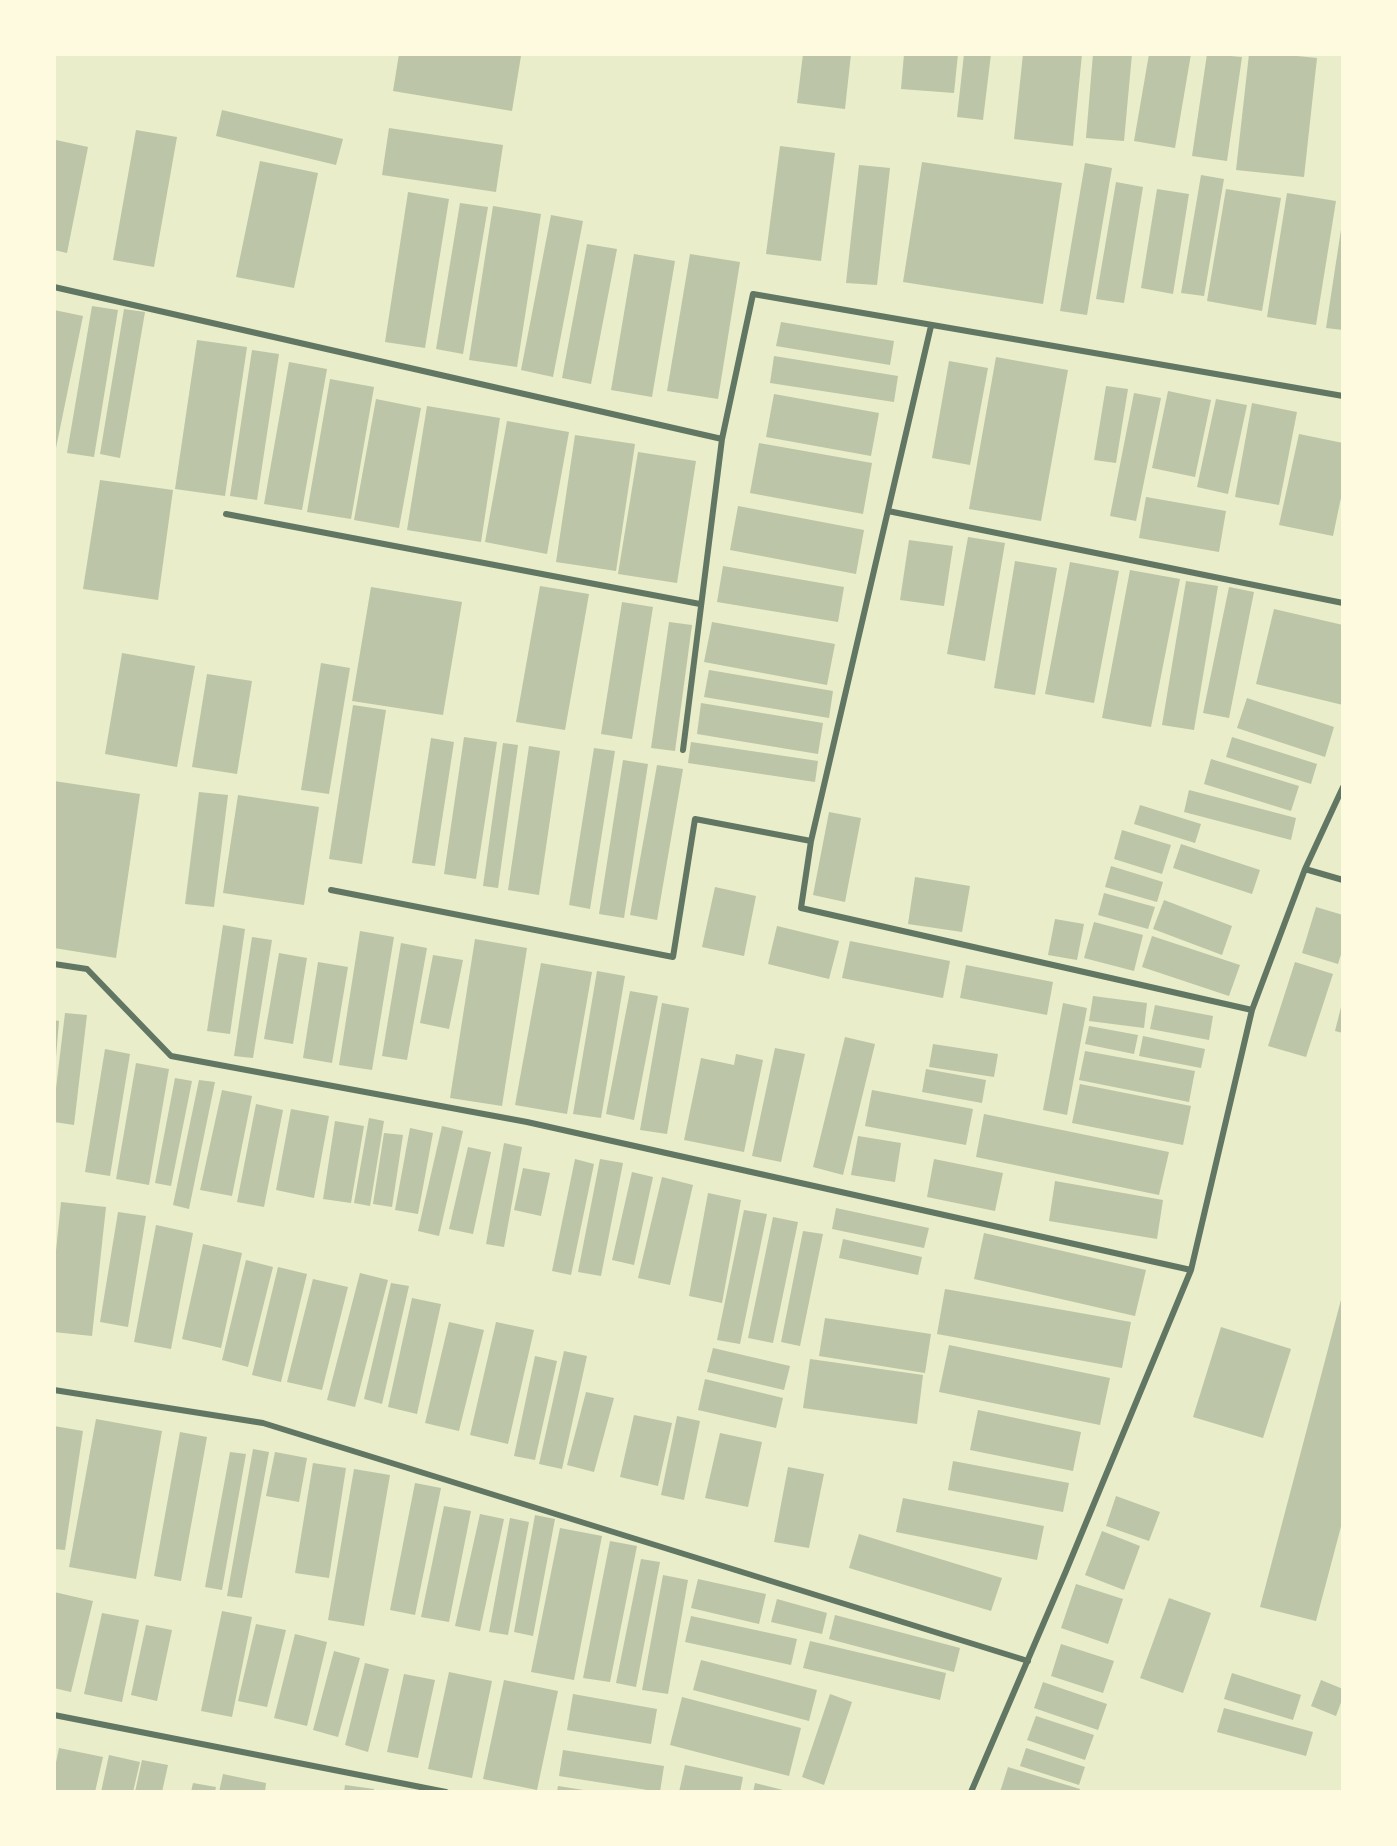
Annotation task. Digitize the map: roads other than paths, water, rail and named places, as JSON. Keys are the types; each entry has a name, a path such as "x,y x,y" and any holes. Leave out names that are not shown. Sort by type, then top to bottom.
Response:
{"street":[{"path":"54,287 722,439"},
{"path":"683,750 722,439 753,294 1343,396"},
{"path":"931,326 811,841 801,908 1252,1010"},
{"path":"888,511 1343,603"},
{"path":"226,513 700,604"},
{"path":"971,1792 1191,1270 1252,1010 1305,869 1343,787"},
{"path":"332,890 673,957 695,819 811,841"},
{"path":"1305,869 1343,880"},
{"path":"54,964 87,969 171,1056 527,1122 1191,1270"},
{"path":"54,1390 263,1423 1028,1661"},
{"path":"54,1715 446,1792"}]}
